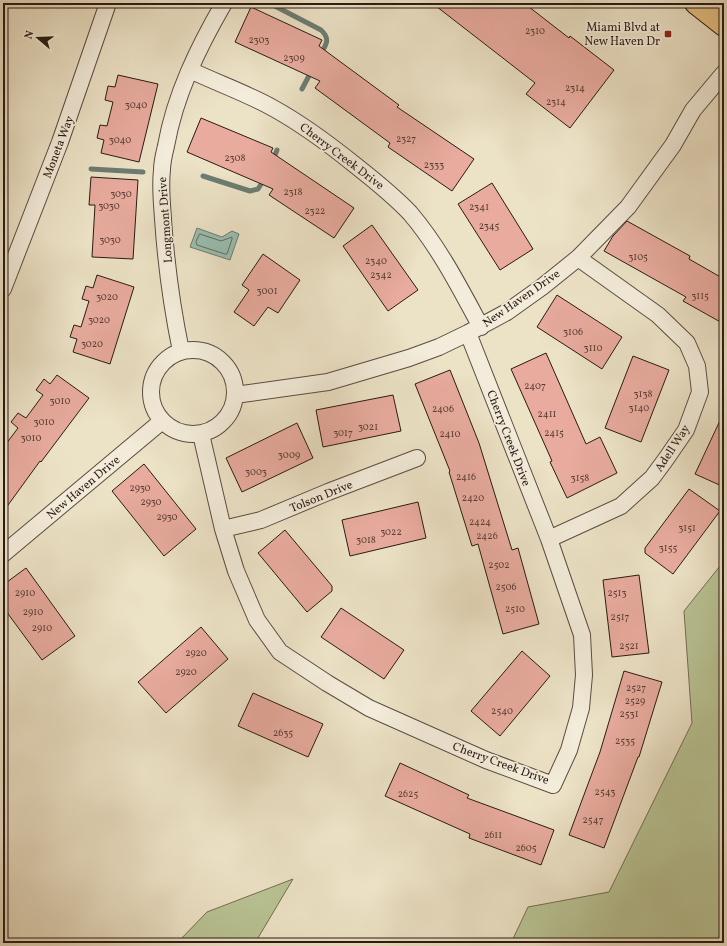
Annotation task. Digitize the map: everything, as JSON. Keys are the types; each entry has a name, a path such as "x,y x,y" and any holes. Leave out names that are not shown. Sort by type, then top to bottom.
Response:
{"main road":[{"path":"696,3 724,25"}],"street":[{"name":"Moneta Way","path":"3,288 60,142 108,3"},
{"name":"Longmont Drive","path":"181,351 175,321 164,244 161,190 162,169 168,135 176,105 205,37 224,3"},
{"name":"Cherry Creek Drive","path":"190,70 271,107 301,124 337,151 389,192 410,214 452,275 474,330 582,635 584,675 581,708 571,743 553,785 486,760 369,708 327,683 280,652 257,620 236,571 223,529 201,434"},
{"name":"New Haven Drive","path":"235,395 328,382 409,358 439,347 507,312 542,287 578,258 628,207 673,145 693,110 724,73"},
{"name":"Adell Way","path":"549,539 621,506 652,478 686,430 700,392 697,366 687,343 658,315 578,258"},
{"path":"194,350 208,352 219,359 228,369 234,381 235,395 232,408 225,420 214,429 201,434 187,434 173,430 162,421 154,409 151,395 152,381 158,368 168,358 181,351 194,350"},
{"name":"New Haven Drive","path":"3,554 162,421"},
{"name":"Tolson Drive","path":"223,529 261,520 328,492 417,458"}],"green space":[{"path":"724,561 724,943 511,943 528,907 609,892 692,723 684,611"},
{"path":"293,879 255,943 177,943 207,912"}],"water":[{"path":"197,228 222,237 232,231 239,234 230,260 190,247"}],"building":[{"path":"432,3 524,3 569,38 570,36 614,70 570,128 526,94 535,83"},
{"path":"251,7 322,40 319,46 399,105 397,107 474,159 452,191 388,147 390,143 315,88 320,81 235,42"},
{"path":"118,75 158,84 139,162 101,153 104,140 97,138 100,125 107,126 113,102 105,100 108,86 115,87"},
{"path":"201,118 273,148 271,152 354,208 334,238 269,195 273,189 187,152"},
{"path":"91,177 138,180 133,259 92,257 95,205 89,205"},
{"path":"492,183 533,249 500,270 458,204"},
{"path":"627,221 690,256 689,259 724,279 724,324 683,301 686,297 604,251 613,236"},
{"path":"372,225 418,290 388,311 343,246"},
{"path":"263,254 300,280 278,313 268,307 254,326 234,312 249,290 242,285"},
{"path":"97,275 134,287 110,364 73,352 77,339 70,337 74,325 81,327 89,301 82,299 86,286 93,288"},
{"path":"557,295 622,337 602,369 537,327"},
{"path":"546,353 586,444 600,437 617,473 567,498 550,462 552,461 511,369"},
{"path":"633,356 669,370 641,442 605,428"},
{"path":"450,370 479,443 512,550 518,548 539,624 503,634 478,544 472,546 449,472 450,471 415,384"},
{"path":"57,375 89,398 3,512 3,448 18,428 11,422 18,413 26,418 43,395 36,390 44,379 50,384"},
{"path":"393,395 401,431 323,447 316,410"},
{"path":"724,412 724,487 695,474"},
{"path":"297,423 313,458 242,492 226,458"},
{"path":"144,464 196,529 164,556 112,491"},
{"path":"689,489 720,511 673,574 645,553 645,548"},
{"path":"418,502 426,538 350,556 342,520"},
{"path":"285,530 332,586 332,591 307,612 258,553"},
{"path":"26,568 75,636 42,660 3,607 3,585"},
{"path":"639,575 649,653 612,657 603,580"},
{"path":"341,608 404,650 384,679 321,637"},
{"path":"201,627 228,659 166,713 138,682"},
{"path":"522,651 550,676 500,736 471,711"},
{"path":"624,671 662,682 639,757 604,848 569,835 600,752"},
{"path":"253,693 323,724 308,757 238,726"},
{"path":"400,763 469,795 467,798 554,830 541,865 469,838 470,834 385,796"}],"waterway":[{"path":"269,3 324,33 327,39 326,45 320,55"},
{"path":"302,89 312,70"},
{"path":"273,160 277,150"},
{"path":"91,169 143,172"},
{"path":"203,176 250,191 258,189 265,178"}],"place":[{"name":"Miami Blvd at New Haven Dr","path":"668,34"}]}
